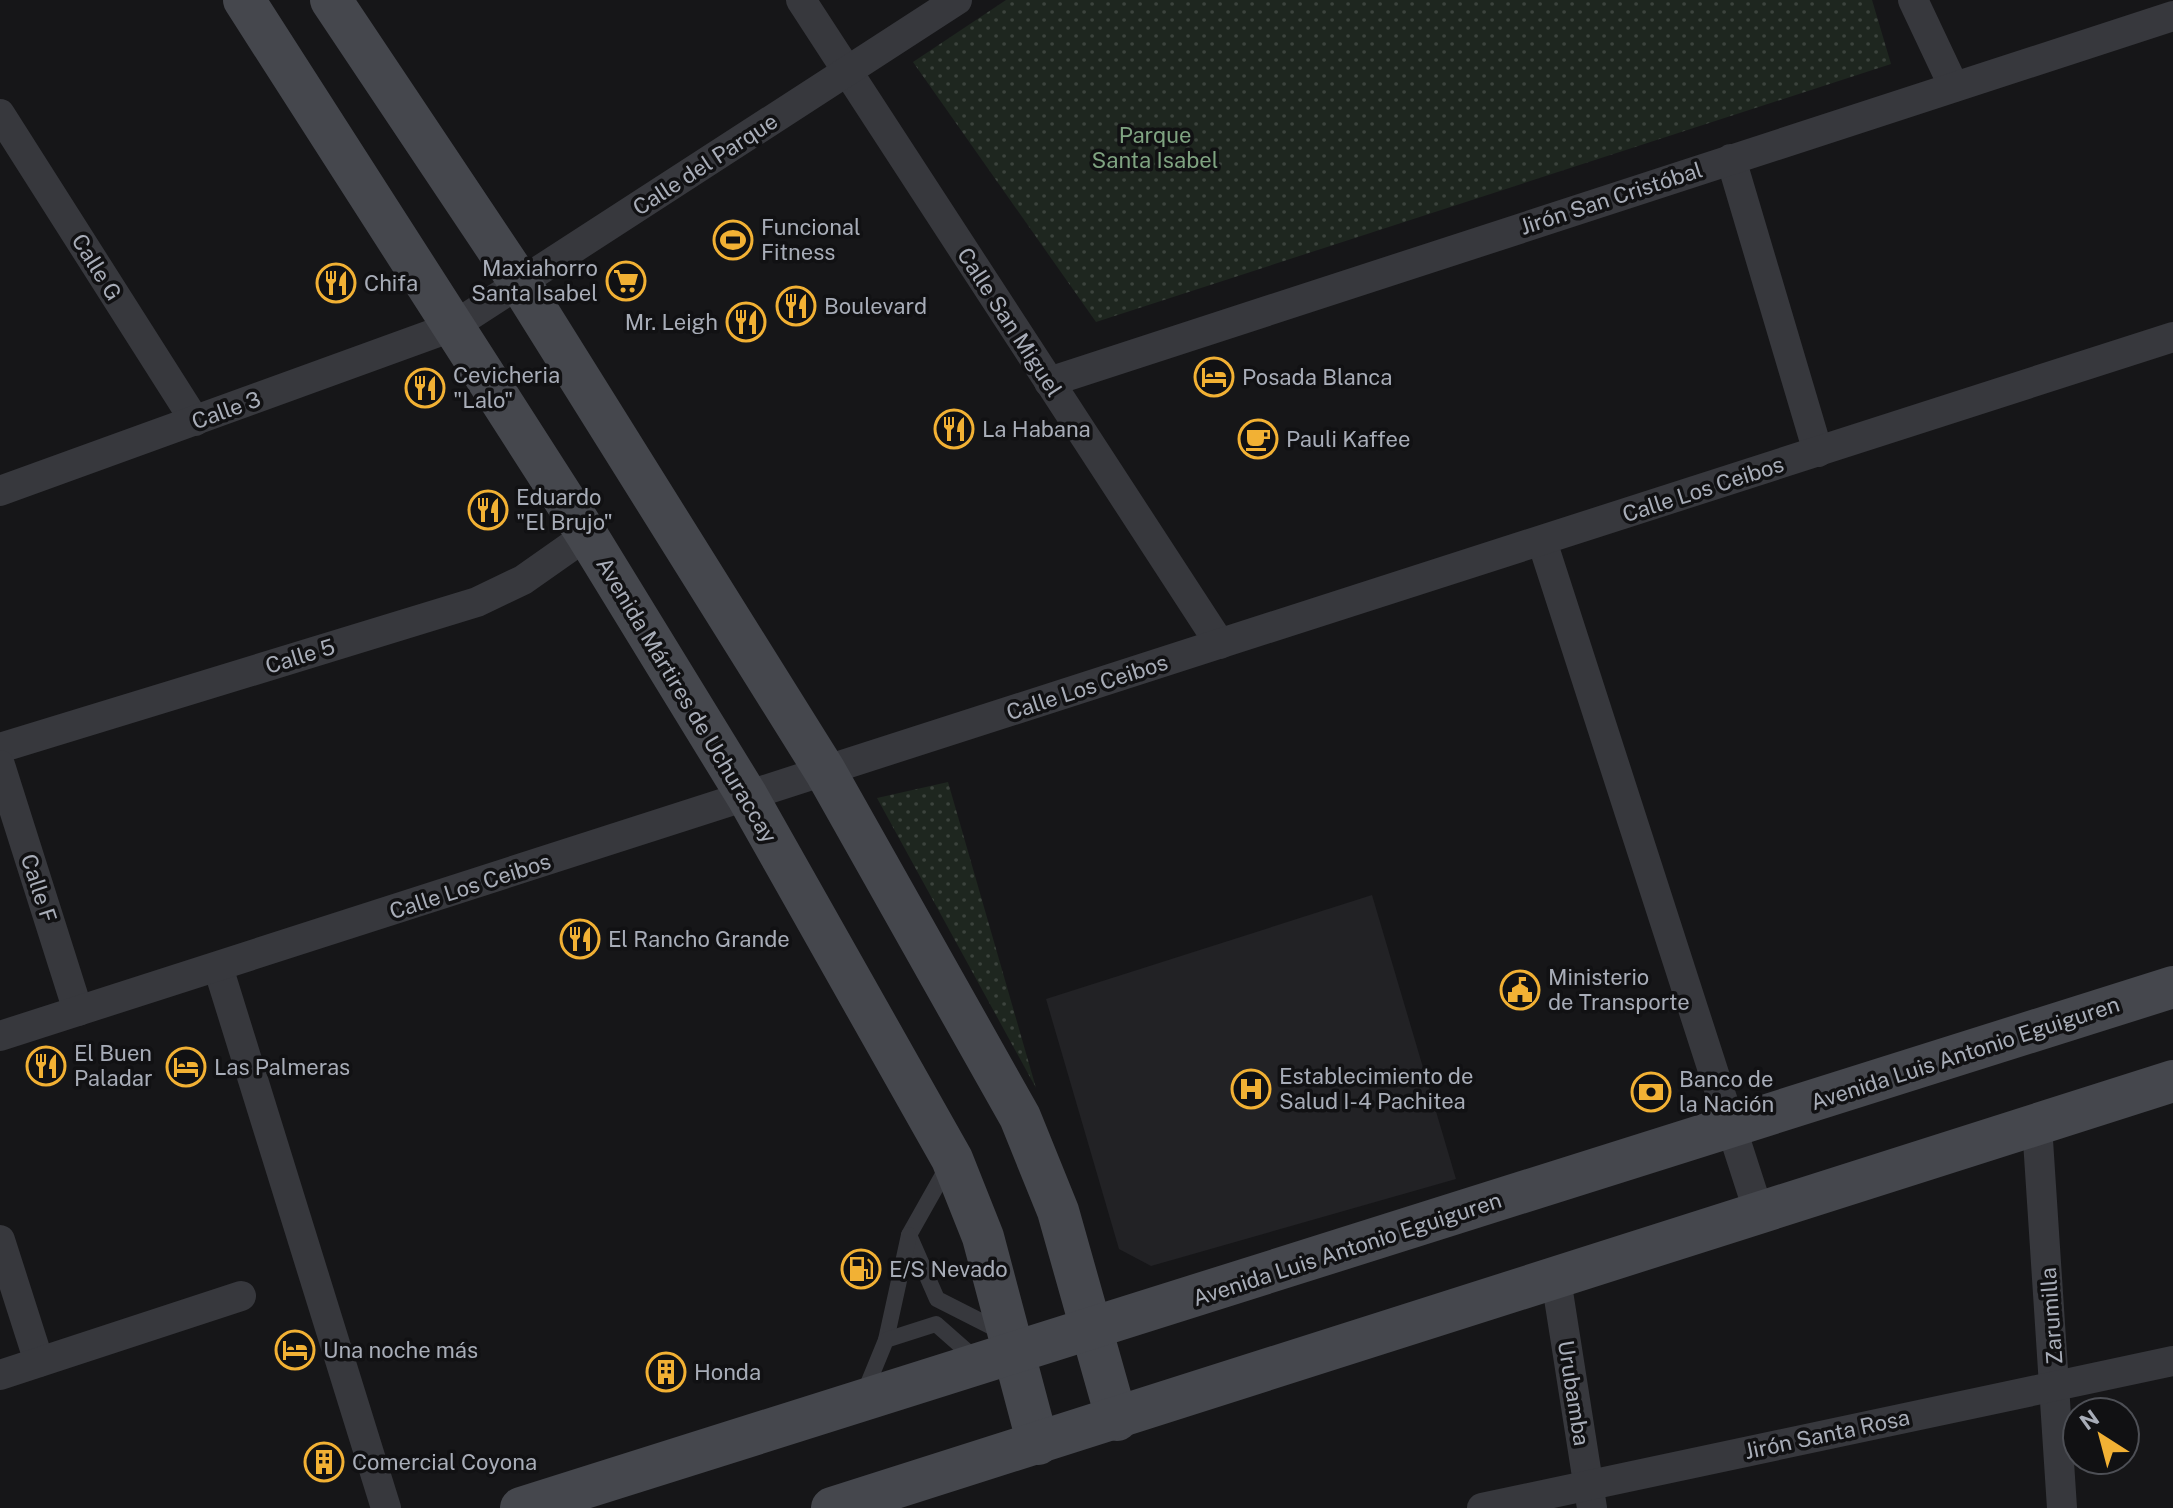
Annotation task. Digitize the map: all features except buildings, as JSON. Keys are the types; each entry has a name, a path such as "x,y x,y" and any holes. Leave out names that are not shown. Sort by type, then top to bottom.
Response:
{"street":[{"name":"Avenida Mártires de Uchuraccay","path":"244,0 587,535 747,796 952,1159 983,1237 1003,1352 1038,1444"},
{"path":"331,0 520,283 825,771 1020,1117 1058,1211 1117,1420"},
{"name":"Calle San Miguel","path":"801,0 1220,644"},
{"name":"Calle del Parque","path":"452,327 957,0"},
{"path":"1913,0 1954,87"},
{"name":"Jirón San Cristóbal","path":"1049,382 2173,16"},
{"name":"Calle G","path":"0,114 195,421"},
{"path":"1731,159 1818,452"},
{"name":"Calle 3","path":"0,491 452,327"},
{"name":"Calle Los Ceibos","path":"0,1036 2173,337"},
{"name":"Calle 5","path":"0,748 477,602 523,580 587,535"},
{"path":"1542,541 1759,1213"},
{"name":"Calle F","path":"0,765 78,1011"},
{"path":"218,967 386,1508"},
{"name":"Avenida Luis Antonio Eguiguren","path":"521,1508 860,1403 1003,1352 1092,1330 2173,987"},
{"path":"832,1508 1117,1420 2173,1081"},
{"name":"Zarumilla","path":"2037,1125 2062,1508"},
{"path":"0,1240 39,1362"},
{"name":"Urubamba","path":"1556,1279 1590,1497"},
{"path":"0,1375 241,1296"},
{"name":"Jirón Santa Rosa","path":"1482,1508 1590,1497 2173,1361"}],"lane":[{"path":"860,1403 886,1340 909,1235 952,1159"},
{"path":"909,1235 937,1299 936,1324"},
{"path":"937,1299 1003,1352"},
{"path":"886,1340 936,1324 1003,1352"}],"shaded area":[{"name":"Establecimiento de Salud I-4 Pachitea","path":"1372,895 1456,1179 1151,1266 1119,1249 1046,999"}],"green space":[{"name":"Parque Santa Isabel","path":"1006,0 1872,0 1891,64 1096,322 913,62"},
{"path":"948,782 1036,1088 877,798"}],"place":[{"name":"Funcional Fitness","path":"733,240"},
{"name":"Maxiahorro Santa Isabel","path":"626,281"},
{"name":"Chifa","path":"336,283"},
{"name":"Boulevard","path":"796,306"},
{"name":"Mr. Leigh","path":"746,322"},
{"name":"Posada Blanca","path":"1214,377"},
{"name":"Cevicheria \"Lalo\"","path":"425,388"},
{"name":"La Habana","path":"954,429"},
{"name":"Pauli Kaffee","path":"1258,439"},
{"name":"Eduardo \"El Brujo\"","path":"488,510"},
{"name":"El Rancho Grande","path":"580,939"},
{"name":"Ministerio de Transporte","path":"1520,990"},
{"name":"El Buen Paladar","path":"46,1066"},
{"name":"Las Palmeras","path":"186,1067"},
{"name":"Establecimiento de Salud I-4 Pachitea","path":"1251,1089"},
{"name":"Banco de la Nación","path":"1651,1092"},
{"name":"E/S Nevado","path":"861,1269"},
{"name":"Una noche más","path":"295,1350"},
{"name":"Honda","path":"666,1372"},
{"name":"Comercial Coyona","path":"324,1462"}]}
